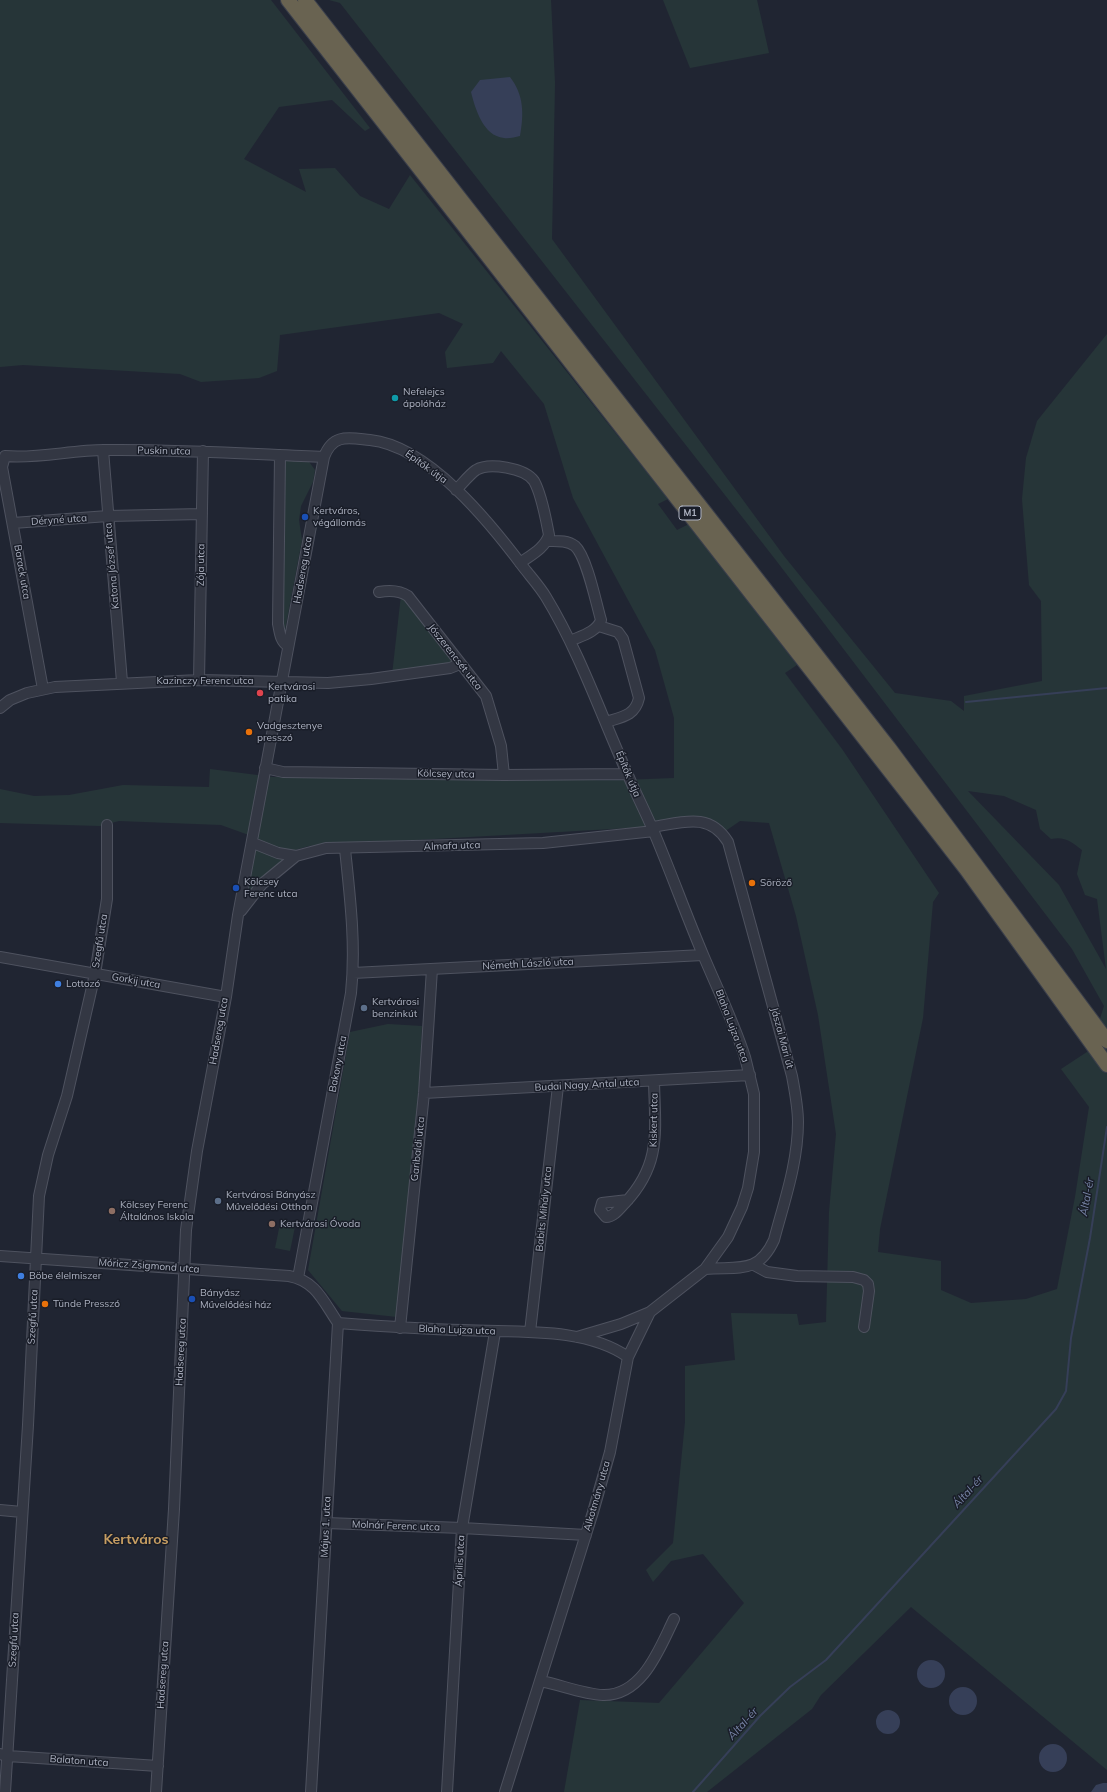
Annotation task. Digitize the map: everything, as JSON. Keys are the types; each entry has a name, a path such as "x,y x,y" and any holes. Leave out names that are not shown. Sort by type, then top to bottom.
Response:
{"highway":[{"name":"M1","path":"288,0 1090,1028 1107,1041"},
{"name":"M1","path":"305,0 865,717 1090,1028 1107,1065"}],"street":[{"name":"Építők útja","path":"325,452 336,440 344,438 376,441 395,446 414,455 456,490 488,523 545,595 570,641 653,829"},
{"name":"Puskin utca","path":"5,456 22,458 103,450 203,451 280,455 325,452"},
{"name":"Katona József utca","path":"103,450 122,682"},
{"name":"Zója utca","path":"199,680 203,451"},
{"name":"Hadsereg utca","path":"156,1792 174,1509 186,1230 197,1151 226,997 238,915 325,452"},
{"name":"Hadsereg utca","path":"280,455 278,624 280,638 283,643 288,646"},
{"name":"Barack utca","path":"5,456 2,467 43,689"},
{"name":"Építők útja","path":"456,490 476,470 485,467 510,468 522,471 534,481 541,500 549,535 547,542"},
{"name":"Déryné utca","path":"13,524 108,516 202,514"},
{"path":"520,563 547,542 564,541 574,546 582,554 601,620 599,626 570,641"},
{"name":"Jószerencsét utca","path":"379,592 391,590 408,596 486,696 501,746 504,775"},
{"path":"599,626 618,632 623,639 639,698 637,707 632,713 606,722"},
{"name":"Kazinczy Ferenc utca","path":"0,708 16,697 43,689 122,682 199,680 328,683 371,680 450,668 460,664"},
{"name":"Kölcsey utca","path":"265,768 283,772 504,775 628,774"},
{"name":"Jászai Mari út","path":"653,829 701,821 716,827 728,842 792,1076 798,1122 793,1170 774,1240 764,1257 754,1265"},
{"name":"Szegfű utca","path":"5,1792 4,1755 22,1512 39,1196 48,1156 67,1096 95,974 107,899 107,825"},
{"name":"Almafa utca","path":"252,843 278,853 296,856 326,848 345,849 543,843 653,829"},
{"name":"Blaha Lujza utca","path":"577,1337 621,1324 650,1312 705,1269 728,1237 742,1208 748,1188 756,1134 754,1094 750,1075 740,1040 703,955 653,829"},
{"name":"Bakony utca","path":"298,1278 351,993 353,973 352,915 345,849"},
{"name":"Hadsereg utca","path":"238,915 262,884 296,856"},
{"name":"Németh László utca","path":"353,973 703,955"},
{"name":"Gorkij utca","path":"0,957 226,997"},
{"name":"Garibaldi utca","path":"400,1328 424,1093 432,969"},
{"name":"Budai Nagy Antal utca","path":"424,1093 750,1075"},
{"name":"Kiskert utca","path":"628,1200 645,1176 653,1151 655,1140 654,1081"},
{"name":"Babits Mihály utca","path":"530,1332 558,1086"},
{"name":"Móricz Zsigmond utca","path":"0,1256 185,1268 298,1278"},
{"path":"705,1269 735,1268 754,1265 767,1272 797,1276 852,1277 864,1280 868,1284 869,1291 864,1327"},
{"path":"298,1278 312,1285 338,1323"},
{"name":"Alkotmány utca","path":"505,1792 541,1681 610,1452 628,1357 650,1312"},
{"name":"Blaha Lujza utca","path":"338,1323 400,1328 530,1332 577,1337 606,1344 628,1357"},
{"name":"Május 1. utca","path":"311,1792 338,1323"},
{"name":"Április utca","path":"447,1792 462,1528 495,1332"},
{"path":"0,1510 22,1512"},
{"name":"Molnár Ferenc utca","path":"326,1523 462,1528 586,1535"},
{"path":"541,1681 604,1695 621,1691 648,1670 674,1619"},
{"name":"Balaton utca","path":"4,1755 158,1766"}],"shaded area":[{"path":"0,0 271,0 370,128 365,131 332,100 279,107 244,159 306,192 299,169 335,168 360,196 389,209 410,175 668,499 658,504 677,530 689,524 797,665 785,673 842,749 939,893 933,902 923,1018 880,1229 878,1252 941,1261 941,1290 971,1303 1026,1299 1057,1289 1075,1197 1089,1107 1061,1069 1090,1050 1104,1006 1072,949 775,559 340,3 329,0 551,0 555,83 552,239 784,556 895,693 951,701 964,711 964,696 1042,681 1041,601 1029,585 1022,499 1026,458 1037,421 1107,334 1107,1770 911,1607 821,1695 812,1709 707,1792 564,1792 580,1700 659,1703 744,1603 703,1554 671,1561 653,1582 646,1570 673,1543 685,1422 685,1366 735,1360 731,1313 797,1314 799,1325 826,1322 829,1212 836,1134 818,1015 796,916 769,823 740,821 724,832 717,826 648,827 309,846 295,850 249,893 246,890 257,838 221,825 119,821 100,826 0,823 0,789 34,796 69,795 123,785 209,787 210,769 273,777 616,778 623,780 674,778 674,718 655,650 573,498 544,404 501,351 493,363 447,368 445,352 463,324 439,313 280,335 277,371 259,378 201,382 180,374 23,365 0,367","holes":["968,791 1004,796 1036,810 1040,829 1051,839 1064,839 1082,850 1077,874 1085,895 1097,899 1106,969 1059,885"]},
{"path":"663,0 757,0 769,53 690,68"},
{"path":"307,459 315,470 313,482 301,506 299,520 302,540 283,641 284,460"},
{"path":"401,595 403,595 456,663 392,675"},
{"path":"388,1024 422,1026 420,1074 397,1317 342,1311 308,1270 350,1032"},
{"path":"281,1219 296,1222 290,1251 275,1248"}],"water":[{"path":"510,77 518,91 522,105 522,120 520,136 506,138 497,136 485,127 475,106 471,92 480,80"},
{"path":"931,1660 937,1661 941,1664 944,1668 944,1680 941,1684 937,1687 931,1688 925,1687 921,1684 918,1680 917,1674 918,1668 921,1664 925,1661"},
{"path":"963,1687 969,1688 973,1691 976,1695 976,1707 973,1711 969,1714 963,1715 957,1714 953,1711 950,1707 949,1701 950,1695 953,1691 957,1688"},
{"path":"888,1710 893,1711 899,1717 899,1727 893,1733 888,1734 883,1733 877,1727 876,1722 877,1717 883,1711"},
{"path":"1053,1744 1059,1745 1063,1748 1066,1752 1066,1764 1063,1768 1059,1771 1053,1772 1047,1771 1043,1768 1040,1764 1039,1758 1040,1752 1043,1748 1047,1745"},
{"path":"1107,1783 1107,1792 1091,1792 1096,1785"}],"waterway":[{"path":"966,702 1107,688"},
{"name":"Által-ér","path":"693,1792 760,1716 790,1687 826,1660 1056,1409 1066,1391 1071,1338 1090,1238 1107,1127"}],"place":[{"name":"Nefelejcs ápolóház","path":"395,398"},
{"name":"Kertváros, végállomás","path":"305,517"},
{"name":"Kertvárosi patika","path":"260,693"},
{"name":"Vadgesztenye presszó","path":"249,732"},
{"name":"Söröző","path":"752,883"},
{"name":"Kölcsey Ferenc utca","path":"236,888"},
{"name":"Lottozó","path":"58,984"},
{"name":"Kertvárosi benzinkút","path":"364,1008"},
{"name":"Kertvárosi Bányász Művelődési Otthon","path":"218,1201"},
{"name":"Kölcsey Ferenc Általános Iskola","path":"112,1211"},
{"name":"Kertvárosi Óvoda","path":"272,1224"},
{"name":"Böbe élelmiszer","path":"21,1276"},
{"name":"Bányász Művelődési ház","path":"192,1299"},
{"name":"Tünde Presszó","path":"45,1304"}],"district":[{"name":"Kertváros","path":"136,1540"}]}
